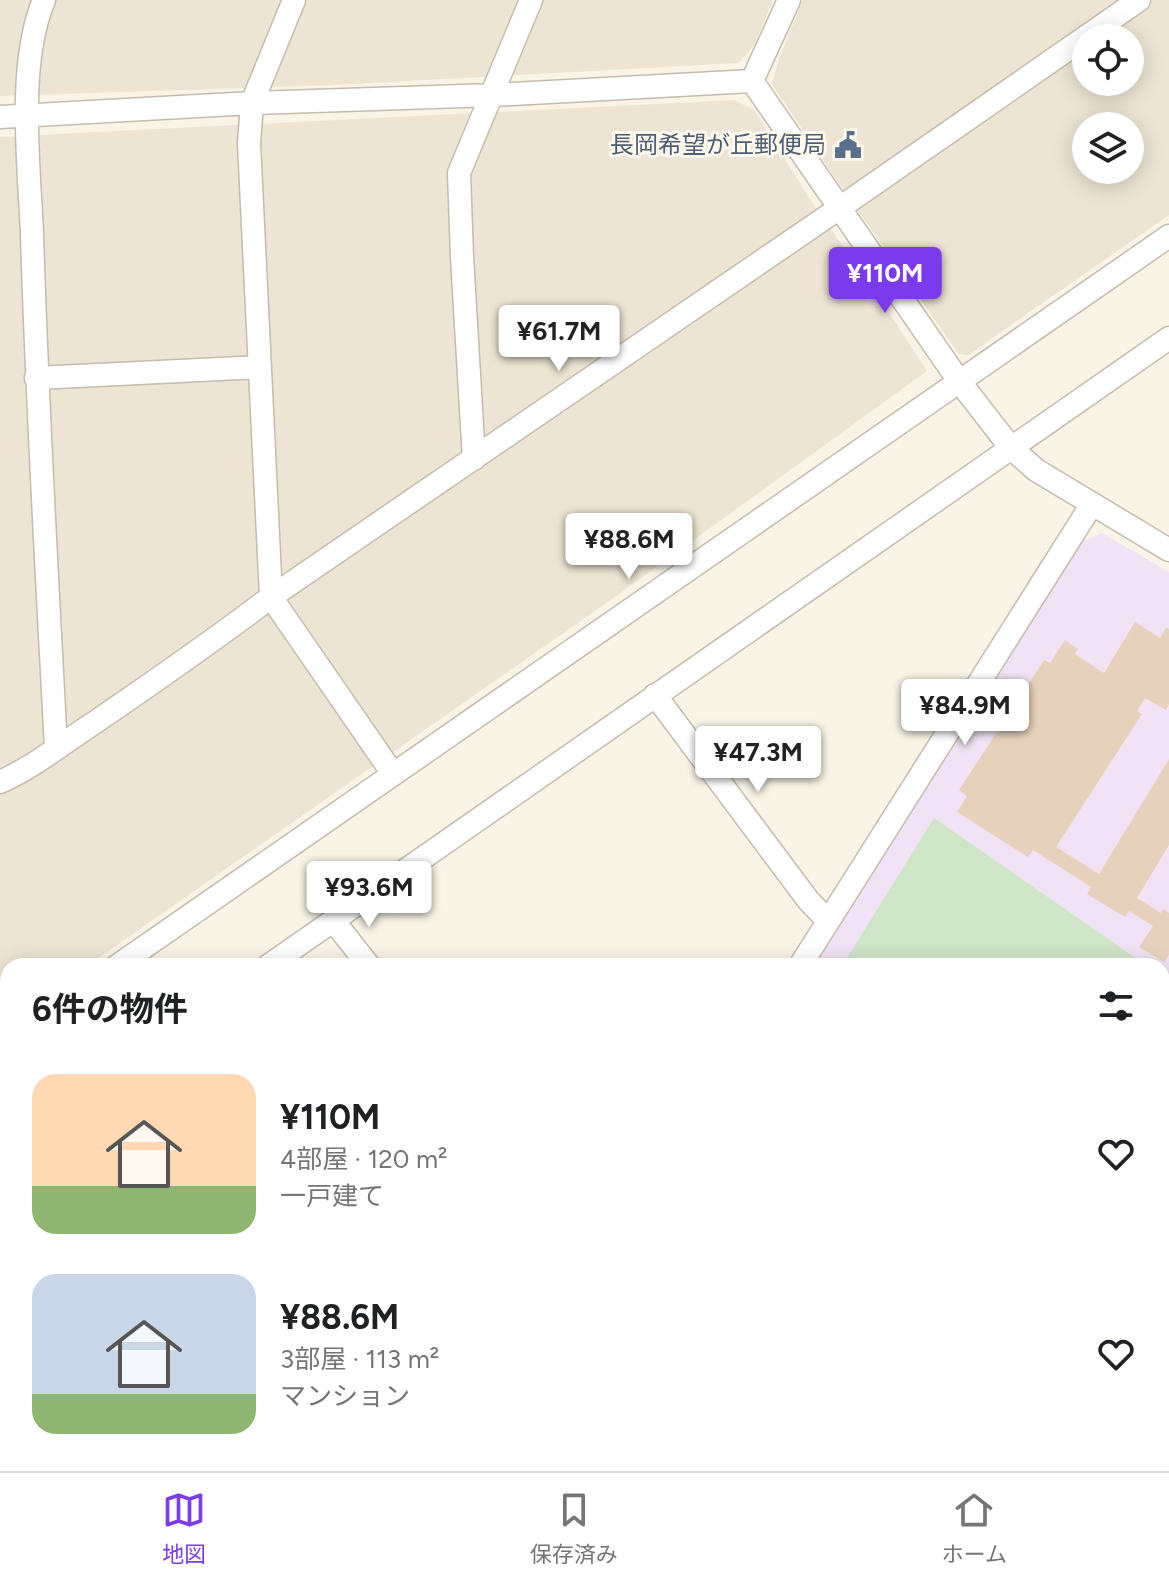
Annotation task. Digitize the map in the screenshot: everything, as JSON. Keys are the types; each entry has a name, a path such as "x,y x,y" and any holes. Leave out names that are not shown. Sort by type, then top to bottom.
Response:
{"street":[{"path":"44,0 30,54 28,115 36,378 56,748"},
{"path":"294,0 252,103 249,143 271,597 393,774"},
{"path":"474,459 459,173 531,0"},
{"path":"752,81 789,0"},
{"path":"0,782 26,771 271,597 1139,0"},
{"path":"0,117 752,81"},
{"path":"752,81 959,381 1011,448 1036,470 1169,550"},
{"path":"128,958 1169,236"},
{"path":"279,958 1169,338"},
{"path":"36,378 260,367"},
{"path":"805,958 1092,504"},
{"path":"655,695 808,900 828,921"},
{"path":"333,920 363,958"}],"shaded area":[{"path":"0,0 773,0 755,44 738,63 333,85 0,96"},
{"path":"803,0 1169,0 1169,215 968,355 959,354 772,84"},
{"path":"734,100 754,110 811,201 927,371 612,599 98,958 0,958 0,137"},
{"path":"1102,533 1169,572 1169,958 817,958 1080,542"}],"green space":[{"path":"934,818 1135,958 847,958"}],"building":[{"path":"1135,622 1160,638 1166,628 1169,629 1169,704 1166,710 1145,698 1137,711 1142,714 1056,847 1099,874 1169,759 1169,845 1137,898 1161,913 1163,909 1169,913 1167,958 1157,958 1139,947 1153,926 1129,911 1125,917 1087,894 1091,887 1033,850 1028,857 957,812 967,796 959,790 1044,660 1050,663 1065,640 1078,649 1075,654 1104,673"}],"place":[{"name":"長岡希望が丘郵便局","path":"848,145"}]}
